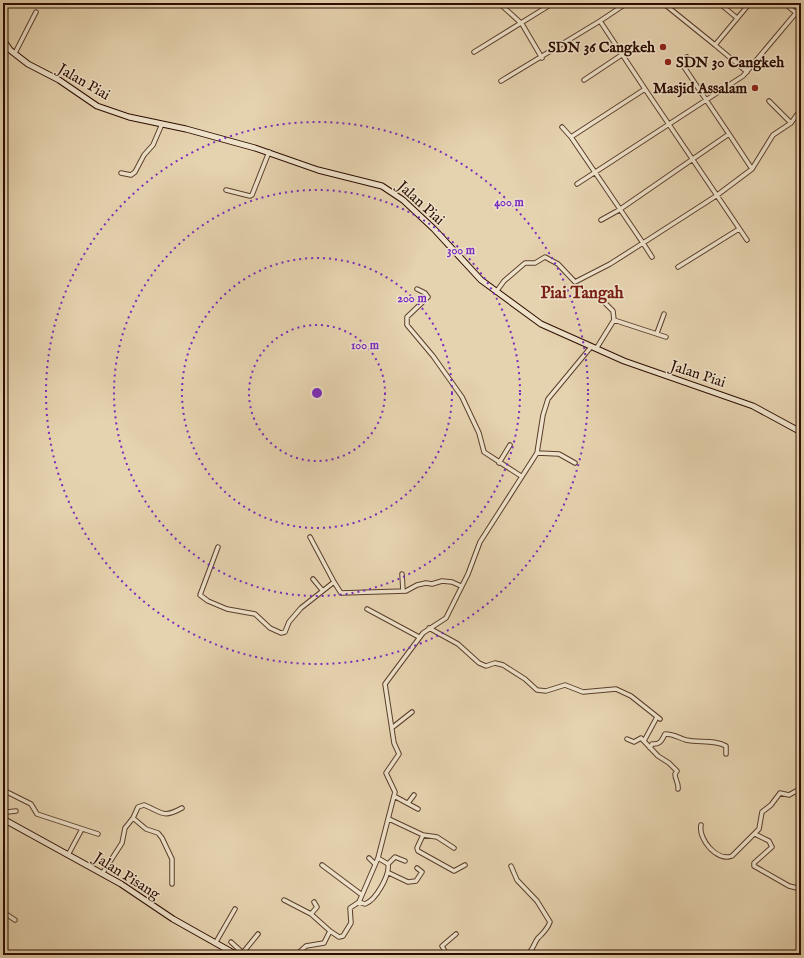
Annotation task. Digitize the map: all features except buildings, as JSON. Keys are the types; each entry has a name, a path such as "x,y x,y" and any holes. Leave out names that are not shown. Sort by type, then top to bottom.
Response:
{"street":[{"path":"499,3 522,24 542,58"},
{"path":"501,81 542,58 628,3"},
{"path":"663,3 748,72"},
{"path":"719,3 737,18"},
{"path":"715,45 750,3"},
{"path":"784,3 796,13"},
{"path":"474,52 522,24 550,4"},
{"path":"577,184 670,125 748,72 801,7"},
{"path":"15,53 36,12"},
{"path":"600,21 716,196 747,240"},
{"name":"Jalan Piai","path":"3,40 15,53 35,68 59,80 97,106 123,115 186,129 269,152 297,164 375,183 390,190 434,229 473,272 496,292 541,324 637,366 753,406 798,430"},
{"path":"584,80 623,54"},
{"path":"687,57 682,61 682,64 752,169"},
{"path":"571,137 645,89"},
{"path":"769,101 791,123"},
{"path":"496,292 504,281 526,262 535,263 545,257 549,257 558,264 575,282 610,264 716,196 752,169 773,135 791,123 801,109"},
{"path":"121,173 131,175 135,172 140,161 153,145 162,124"},
{"path":"562,127 571,137 596,173 619,210 652,257"},
{"path":"601,220 619,210 729,134"},
{"path":"226,190 252,195 269,152"},
{"path":"678,267 739,228"},
{"path":"417,289 428,297 407,317 407,325 433,356 458,390 482,440 484,452 521,476"},
{"path":"284,900 311,914 339,937 343,936 351,923 350,908 359,902 378,858 394,796 394,789 386,773 399,754 394,742 393,727 385,684 407,656 419,637 429,628 446,618 468,574 480,542 503,509 521,476 537,453 543,415 548,399 594,348 614,320 613,311 602,301"},
{"path":"657,334 664,314"},
{"path":"614,320 666,337"},
{"path":"798,430 801,422"},
{"path":"499,463 510,445"},
{"path":"537,453 559,454 575,463"},
{"path":"310,537 339,591 344,593 406,591 420,584 432,584 442,581 452,582 461,586"},
{"path":"218,546 200,591 200,595 208,601 227,609 255,614 276,632 285,632 292,618 322,590 334,582"},
{"path":"402,574 403,591"},
{"path":"313,579 322,590"},
{"path":"366,608 419,637"},
{"path":"429,628 458,644 479,663 486,666 495,663 502,666 525,679 537,690 546,691 565,685 583,692 616,689 626,693 659,718 644,741"},
{"path":"393,727 412,712"},
{"path":"650,748 652,744 656,745 662,741 666,734 670,734 689,741 705,741 722,744 727,748 726,754"},
{"path":"627,738 634,742 641,738 661,758 675,767 677,771 675,778 679,785 678,789"},
{"path":"3,790 29,803 37,814 98,834"},
{"path":"702,826 700,830 713,852 724,857 732,856 755,834 760,826 762,812 771,805 780,793 789,795 798,790 801,792"},
{"path":"408,803 414,795"},
{"path":"394,796 418,809"},
{"path":"102,874 122,842 125,828 133,818 136,809 140,806 147,806 155,812 165,814 172,813 182,808"},
{"path":"3,818 7,812 16,811"},
{"name":"Jalan Pisang","path":"3,818 121,884 174,920 237,955"},
{"path":"133,818 146,829 158,834 162,838 172,859 172,884"},
{"path":"389,819 423,835 433,836 454,848"},
{"path":"68,855 82,829"},
{"path":"755,834 769,841 772,847 754,863 754,866 789,886 801,889"},
{"path":"423,835 417,848 418,851 454,871 465,864"},
{"path":"388,864 395,857 405,862"},
{"path":"369,858 375,864"},
{"path":"378,858 388,864"},
{"path":"359,902 365,904 370,901 389,873 388,864"},
{"path":"322,865 362,895"},
{"path":"511,866 517,880 533,897 550,922 544,934 539,938 533,949 527,955"},
{"path":"389,873 408,882 416,881 422,872 417,868"},
{"path":"311,914 317,907 314,902"},
{"path":"216,942 235,909"},
{"path":"3,912 16,920"},
{"path":"296,955 306,946 324,943 330,931"},
{"path":"230,942 242,954 258,934"},
{"path":"447,955 442,946 456,934"},
{"path":"248,955 260,955"}],"place":[{"name":"SDN 36 Cangkeh","path":"663,47"},
{"name":"SDN 30 Cangkeh","path":"668,62"},
{"name":"Masjid Assalam","path":"755,88"}],"district":[{"name":"Piai Tangah","path":"582,293"}]}
